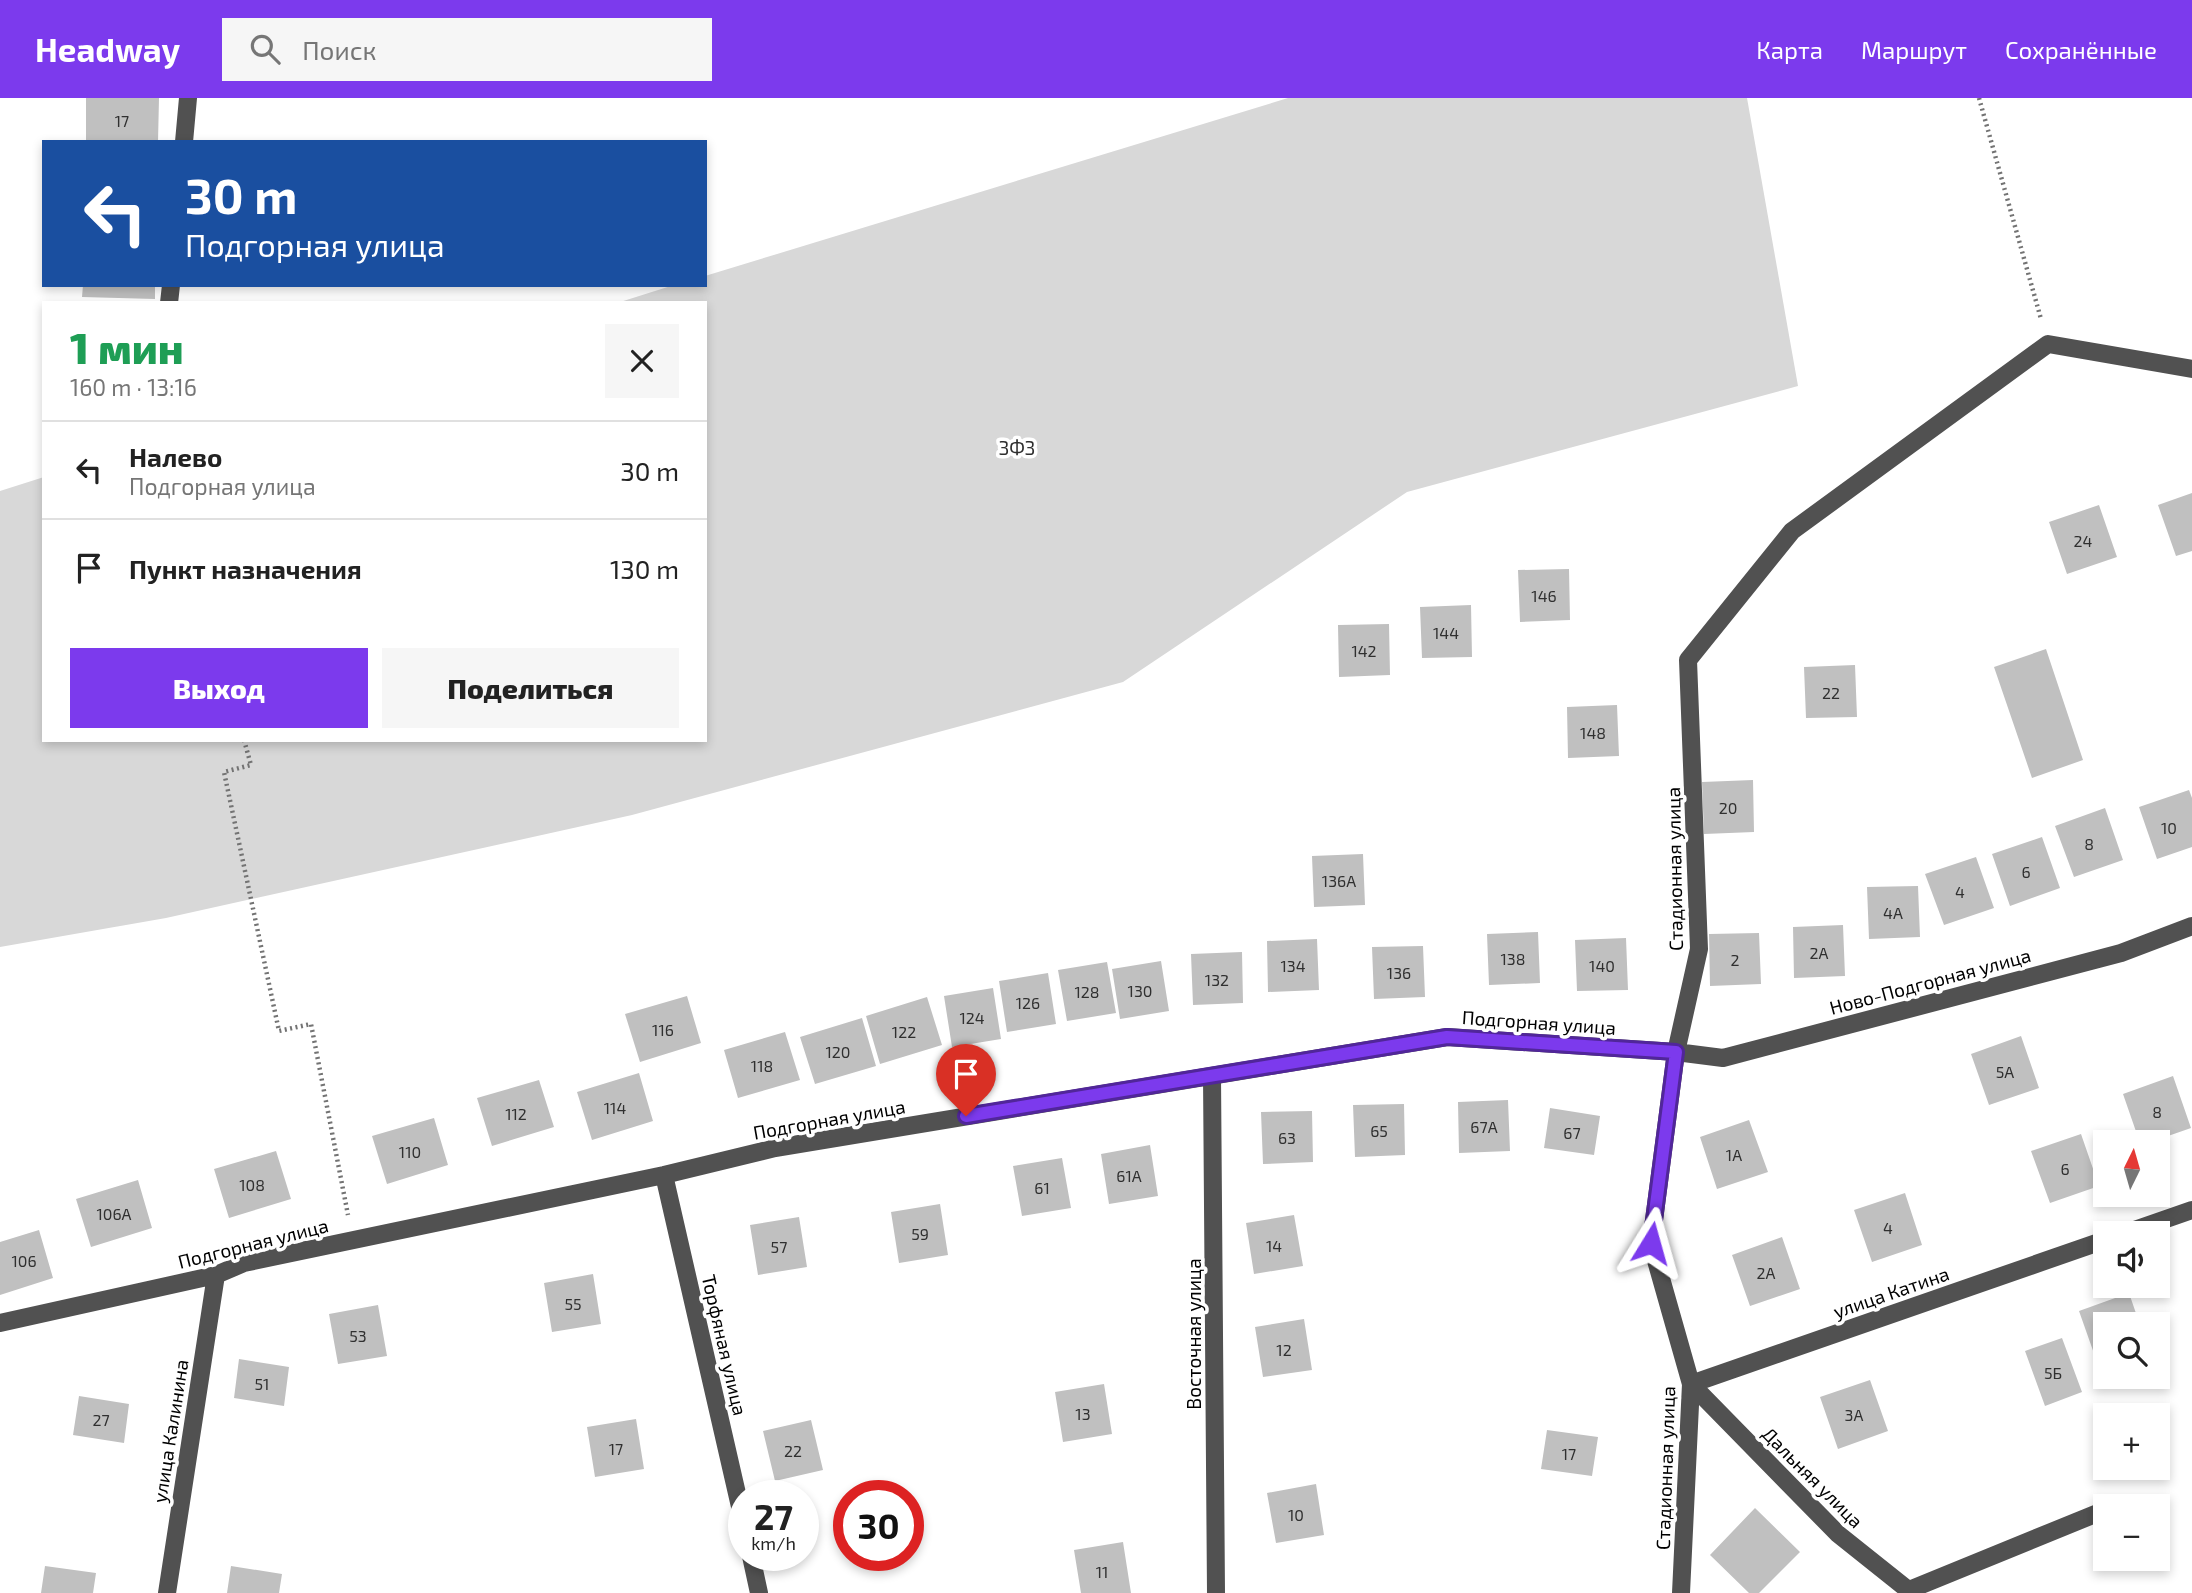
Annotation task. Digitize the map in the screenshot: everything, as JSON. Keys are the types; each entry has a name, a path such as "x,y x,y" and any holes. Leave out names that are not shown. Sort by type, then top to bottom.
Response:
{"street":[{"path":"184,140 188,98"},
{"path":"2048,344 2192,369"},
{"name":"Стадионная улица","path":"1681,1593 1691,1384 1651,1243 1676,1052 1699,949 1688,660 1792,531 2048,344"},
{"name":"Ново-Подгорная улица","path":"1676,1052 1723,1058 2122,953 2192,926"},
{"name":"Подгорная улица","path":"0,1323 216,1275 244,1263 664,1175 775,1148 1447,1037 1676,1052"},
{"name":"Восточная улица","path":"1212,1076 1216,1593"},
{"name":"Торфяная улица","path":"664,1175 734,1480"},
{"path":"2160,1221 2192,1210"},
{"name":"улица Катина","path":"1691,1384 2093,1244"},
{"name":"улица Калинина","path":"167,1593 216,1275"},
{"name":"Дальняя улица","path":"1691,1384 1838,1535 1910,1592"},
{"path":"1910,1592 2093,1515"},
{"path":"754,1571 759,1593"}],"path":[{"path":"1979,98 2048,344"},
{"path":"245,742 251,765 224,772 279,1031 311,1024 349,1222"}],"green space":[{"name":"ЗФЗ","path":"1288,98 1747,98 1798,386 1407,492 1123,682 632,815 166,918 0,947 0,491 42,478 42,742 707,742 707,301 623,301 668,287 707,287 707,275"}],"building":[{"path":"86,98 159,98 158,140 86,140"},
{"path":"83,287 155,287 155,299 82,297"},
{"path":"2192,493 2192,551 2176,556 2158,505"},
{"path":"2099,505 2117,557 2067,574 2049,522"},
{"path":"1569,569 1570,620 1520,622 1518,570"},
{"path":"1471,605 1472,657 1422,658 1420,607"},
{"path":"1389,624 1390,675 1339,677 1338,625"},
{"path":"2046,649 2083,760 2032,778 1994,667"},
{"path":"1855,665 1857,717 1806,718 1804,667"},
{"path":"1617,705 1619,756 1568,758 1567,707"},
{"path":"1753,780 1754,832 1704,834 1702,782"},
{"path":"2189,790 2192,798 2192,847 2157,859 2139,807"},
{"path":"2105,808 2123,860 2074,877 2055,826"},
{"path":"2042,837 2060,888 2010,906 1992,854"},
{"path":"1363,854 1365,905 1314,907 1312,856"},
{"path":"1976,857 1994,908 1944,925 1925,874"},
{"path":"1918,886 1920,937 1869,939 1867,887"},
{"path":"1843,925 1845,976 1794,978 1793,927"},
{"path":"1538,932 1540,983 1489,985 1487,934"},
{"path":"1759,933 1761,984 1710,986 1709,934"},
{"path":"1626,938 1628,990 1577,991 1575,940"},
{"path":"1317,939 1319,990 1268,992 1267,941"},
{"path":"1423,946 1425,997 1374,999 1372,947"},
{"path":"1242,952 1243,1003 1193,1005 1191,954"},
{"path":"1161,961 1169,1011 1120,1019 1112,969"},
{"path":"1107,962 1116,1013 1067,1021 1058,970"},
{"path":"1048,973 1056,1024 1007,1032 999,981"},
{"path":"993,988 1001,1039 952,1047 944,996"},
{"path":"687,996 701,1043 640,1062 625,1014"},
{"path":"927,997 942,1045 880,1064 866,1016"},
{"path":"862,1018 876,1066 815,1084 800,1037"},
{"path":"785,1032 800,1080 738,1098 724,1050"},
{"path":"2021,1036 2039,1088 1989,1105 1971,1054"},
{"path":"639,1073 653,1121 592,1140 577,1092"},
{"path":"2173,1076 2191,1128 2170,1135 2170,1130 2135,1130 2123,1094"},
{"path":"539,1080 554,1127 492,1146 477,1098"},
{"path":"1508,1100 1510,1151 1459,1153 1458,1102"},
{"path":"1404,1104 1405,1155 1355,1157 1353,1105"},
{"path":"1550,1108 1600,1116 1594,1155 1544,1148"},
{"path":"1312,1111 1313,1162 1263,1164 1261,1112"},
{"path":"434,1118 448,1165 387,1184 372,1136"},
{"path":"1749,1120 1768,1172 1717,1189 1700,1137"},
{"path":"2081,1134 2093,1169 2093,1188 2050,1203 2031,1151"},
{"path":"1150,1145 1158,1196 1109,1204 1101,1154"},
{"path":"276,1151 291,1199 229,1218 214,1169"},
{"path":"1062,1158 1071,1208 1022,1216 1013,1166"},
{"path":"138,1180 152,1228 91,1247 76,1199"},
{"path":"1905,1193 1922,1245 1872,1262 1854,1210"},
{"path":"940,1204 948,1255 899,1263 891,1212"},
{"path":"1294,1215 1303,1266 1254,1274 1246,1223"},
{"path":"799,1217 807,1267 758,1275 750,1225"},
{"path":"39,1230 53,1278 0,1295 0,1242"},
{"path":"1782,1237 1800,1289 1750,1306 1732,1255"},
{"path":"593,1274 601,1324 552,1332 544,1283"},
{"path":"2115,1298 2131,1298 2136,1312 2093,1312 2093,1351 2079,1311"},
{"path":"378,1305 387,1356 338,1364 329,1314"},
{"path":"1304,1319 1312,1370 1263,1377 1255,1327"},
{"path":"2062,1338 2082,1392 2045,1406 2025,1351"},
{"path":"239,1359 289,1367 284,1406 234,1398"},
{"path":"1870,1380 1888,1431 1838,1449 1820,1397"},
{"path":"1104,1384 1112,1434 1063,1442 1055,1392"},
{"path":"79,1396 129,1404 124,1443 73,1435"},
{"path":"636,1419 644,1469 595,1477 587,1427"},
{"path":"811,1420 823,1470 775,1480 763,1431"},
{"path":"1547,1430 1598,1437 1592,1476 1541,1469"},
{"path":"1316,1484 1324,1535 1276,1543 1267,1493"},
{"path":"1755,1508 1800,1552 1759,1593 1749,1593 1710,1555"},
{"path":"1123,1542 1131,1593 1081,1593 1074,1550"},
{"path":"45,1566 96,1573 93,1593 41,1593"},
{"path":"231,1566 282,1574 279,1593 227,1593"}],"route":[{"path":"966,1116 1447,1037 1676,1052 1651,1243"}]}
